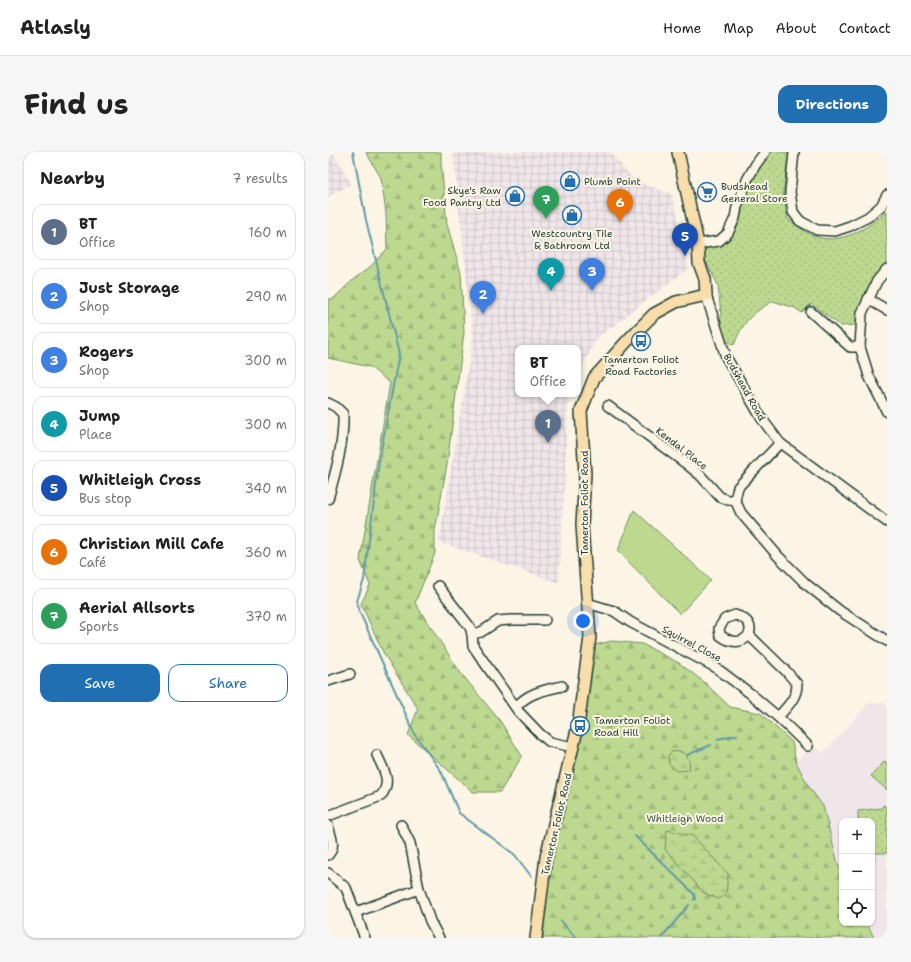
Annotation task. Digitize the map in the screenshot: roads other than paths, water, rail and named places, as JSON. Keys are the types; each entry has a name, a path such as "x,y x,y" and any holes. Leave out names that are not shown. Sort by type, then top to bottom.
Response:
{"main road":[{"name":"Budshead Road","path":"678,152 698,244 700,263 705,279 706,295"},
{"name":"Tamerton Foliot Road","path":"536,938 546,857 578,726 590,637 582,525 585,474 581,410 594,378 654,314 676,302 706,295"}],"street":[{"path":"698,244 719,241 728,233 735,218 737,207 747,180 765,152"},
{"path":"794,152 790,192 793,212 800,220 817,230 835,231 850,226 868,217 881,206 887,196"},
{"path":"887,269 877,281 862,313 860,347 869,376 887,412"},
{"name":"Budshead Road","path":"706,295 726,357 762,419 780,443 887,522"},
{"path":"868,299 887,310"},
{"path":"811,312 850,347 860,347"},
{"path":"328,403 336,407 343,414 343,428 337,466 328,499"},
{"name":"Kendal Place","path":"614,407 700,475 720,497 728,500 736,500"},
{"path":"780,443 738,487 736,500 741,513 778,556 806,584 840,611 887,642"},
{"path":"438,586 470,627 472,634 472,646 516,707 540,734 550,742 573,747"},
{"name":"Squirrel Close","path":"587,603 614,611 635,625 715,667 751,694 778,717 808,746"},
{"path":"472,634 481,632 498,621 545,620"},
{"path":"749,635 787,672 797,684 797,692 792,701 778,717"},
{"path":"328,681 350,674"},
{"path":"516,707 522,699 542,690 562,686"},
{"path":"328,816 381,796 386,789 387,778 377,755"},
{"path":"328,825 333,844 332,850 328,855"},
{"path":"401,825 410,843 419,889 430,921 439,938"},
{"path":"328,873 346,888 365,938"},
{"path":"356,912 419,889"}],"waterway":[{"path":"353,152 366,220 399,354 379,461 364,580 357,601 360,613 415,735 441,771 459,813 515,855 531,876"},
{"path":"717,739 737,735"},
{"path":"687,755 711,745"},
{"path":"635,836 694,894 694,900"},
{"path":"661,938 689,905"},
{"path":"561,921 576,938"}],"place":[{"name":"Plumb Point","path":"570,181"},
{"name":"Budshead General Store","path":"707,192"},
{"name":"Skye's Raw Food Pantry Ltd","path":"515,196"},
{"name":"Westcountry Tile & Bathroom Ltd","path":"572,215"},
{"name":"Aerial Allsorts","path":"546,219"},
{"name":"Christian Mill Cafe","path":"620,222"},
{"name":"Whitleigh Cross","path":"685,256"},
{"name":"Jump","path":"551,291"},
{"name":"Rogers","path":"592,291"},
{"name":"Just Storage","path":"483,314"},
{"name":"Tamerton Foliot Road Factories","path":"641,341"},
{"name":"BT","path":"548,443"},
{"name":"Tamerton Foliot Road Hill","path":"580,726"}],"park label":[{"name":"Whitleigh Wood","path":"685,818"}]}
